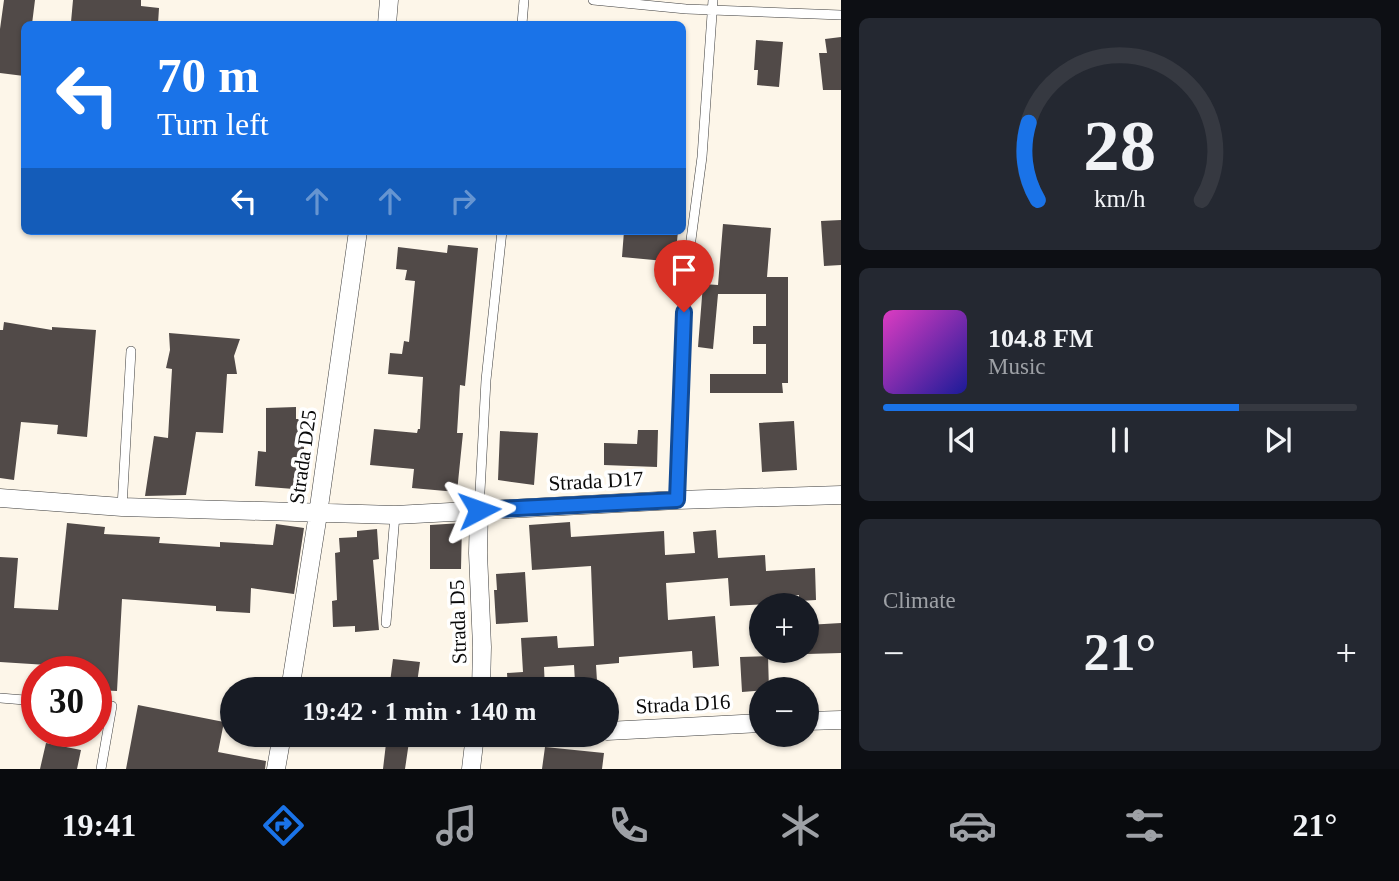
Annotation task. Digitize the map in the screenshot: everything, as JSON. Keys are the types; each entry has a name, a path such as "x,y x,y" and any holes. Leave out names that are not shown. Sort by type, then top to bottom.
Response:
{"street":[{"path":"387,21 389,0"},
{"name":"Strada D25","path":"292,677 357,235"},
{"name":"Strada D17","path":"318,514 395,515 677,500 841,495"},
{"path":"0,498 122,508 318,514"},
{"name":"Strada D5","path":"479,510 481,677"},
{"path":"819,721 841,720"},
{"name":"Strada D16","path":"619,730 749,724"},
{"path":"276,769 280,747"},
{"path":"471,769 474,747"}],"lane":[{"path":"522,21 524,0"},
{"path":"593,0 712,10 841,15"},
{"path":"677,500 685,285 702,157 713,0"},
{"path":"479,510 486,380 502,235"},
{"path":"122,508 131,351"},
{"path":"386,624 395,515"},
{"path":"0,698 21,700"},
{"path":"102,769 105,747"}],"building":[{"path":"4,0 35,0 32,21 21,21 21,76 0,73 0,29"},
{"path":"73,0 141,0 141,6 159,8 158,21 71,21"},
{"path":"841,37 841,90 823,90 819,53 827,53 825,39"},
{"path":"756,40 783,42 779,87 757,85 758,70 754,70"},
{"path":"841,220 841,265 824,266 821,221"},
{"path":"723,224 771,228 767,277 788,277 788,383 782,383 783,393 710,393 710,374 766,374 766,344 753,344 753,326 766,326 766,294 718,294 713,349 698,347 703,284 718,285"},
{"path":"624,235 678,235 675,262 622,257"},
{"path":"448,245 478,248 465,386 460,385 457,433 463,433 457,492 412,488 414,469 370,465 374,429 417,433 420,429 423,377 388,374 390,353 402,354 404,341 409,342 415,281 405,280 407,270 396,269 398,247 447,253"},
{"path":"4,322 52,330 52,327 96,330 87,437 57,434 58,425 21,422 14,480 0,478 0,330 3,330"},
{"path":"169,333 240,339 234,356 237,374 227,374 223,433 196,432 186,495 145,496 154,436 168,438 172,369 166,368 170,350"},
{"path":"296,407 296,419 304,419 304,455 310,455 307,490 255,486 258,451 266,452 266,408"},
{"path":"794,421 797,470 762,472 759,423"},
{"path":"638,430 658,430 657,467 604,465 604,443 637,444"},
{"path":"500,431 538,433 534,485 498,480"},
{"path":"570,522 571,537 664,531 665,555 695,553 693,532 716,530 718,558 765,555 766,571 815,568 816,593 749,593 749,605 730,606 728,578 666,583 668,620 715,616 719,666 693,668 692,651 619,657 619,663 596,665 597,677 575,677 574,665 544,667 544,677 507,677 507,673 523,672 521,638 557,636 558,648 594,646 591,566 532,570 529,525"},
{"path":"67,523 105,527 104,534 160,537 159,543 220,547 220,542 273,545 276,524 304,528 294,594 251,588 250,613 216,611 216,606 122,599 117,691 112,691 112,656 21,656 21,663 0,662 0,557 18,558 14,608 58,610"},
{"path":"462,523 461,569 430,569 430,525"},
{"path":"377,529 379,559 373,560 379,630 355,632 355,626 333,627 332,601 337,600 335,553 340,552 339,538 357,537 357,531"},
{"path":"525,572 528,622 496,624 496,574"},
{"path":"841,623 841,653 819,654 819,624"},
{"path":"740,657 749,657 749,663 768,663 769,677 749,677 749,691 742,692"},
{"path":"393,659 420,662 418,677 391,677"},
{"path":"138,705 220,721 218,752 266,761 265,769 126,769"},
{"path":"45,747 81,750 77,769 40,769"},
{"path":"386,747 408,747 405,769 383,769"},
{"path":"545,747 604,753 602,769 542,769"}],"route":[{"path":"479,510 677,500 684,312"}]}
